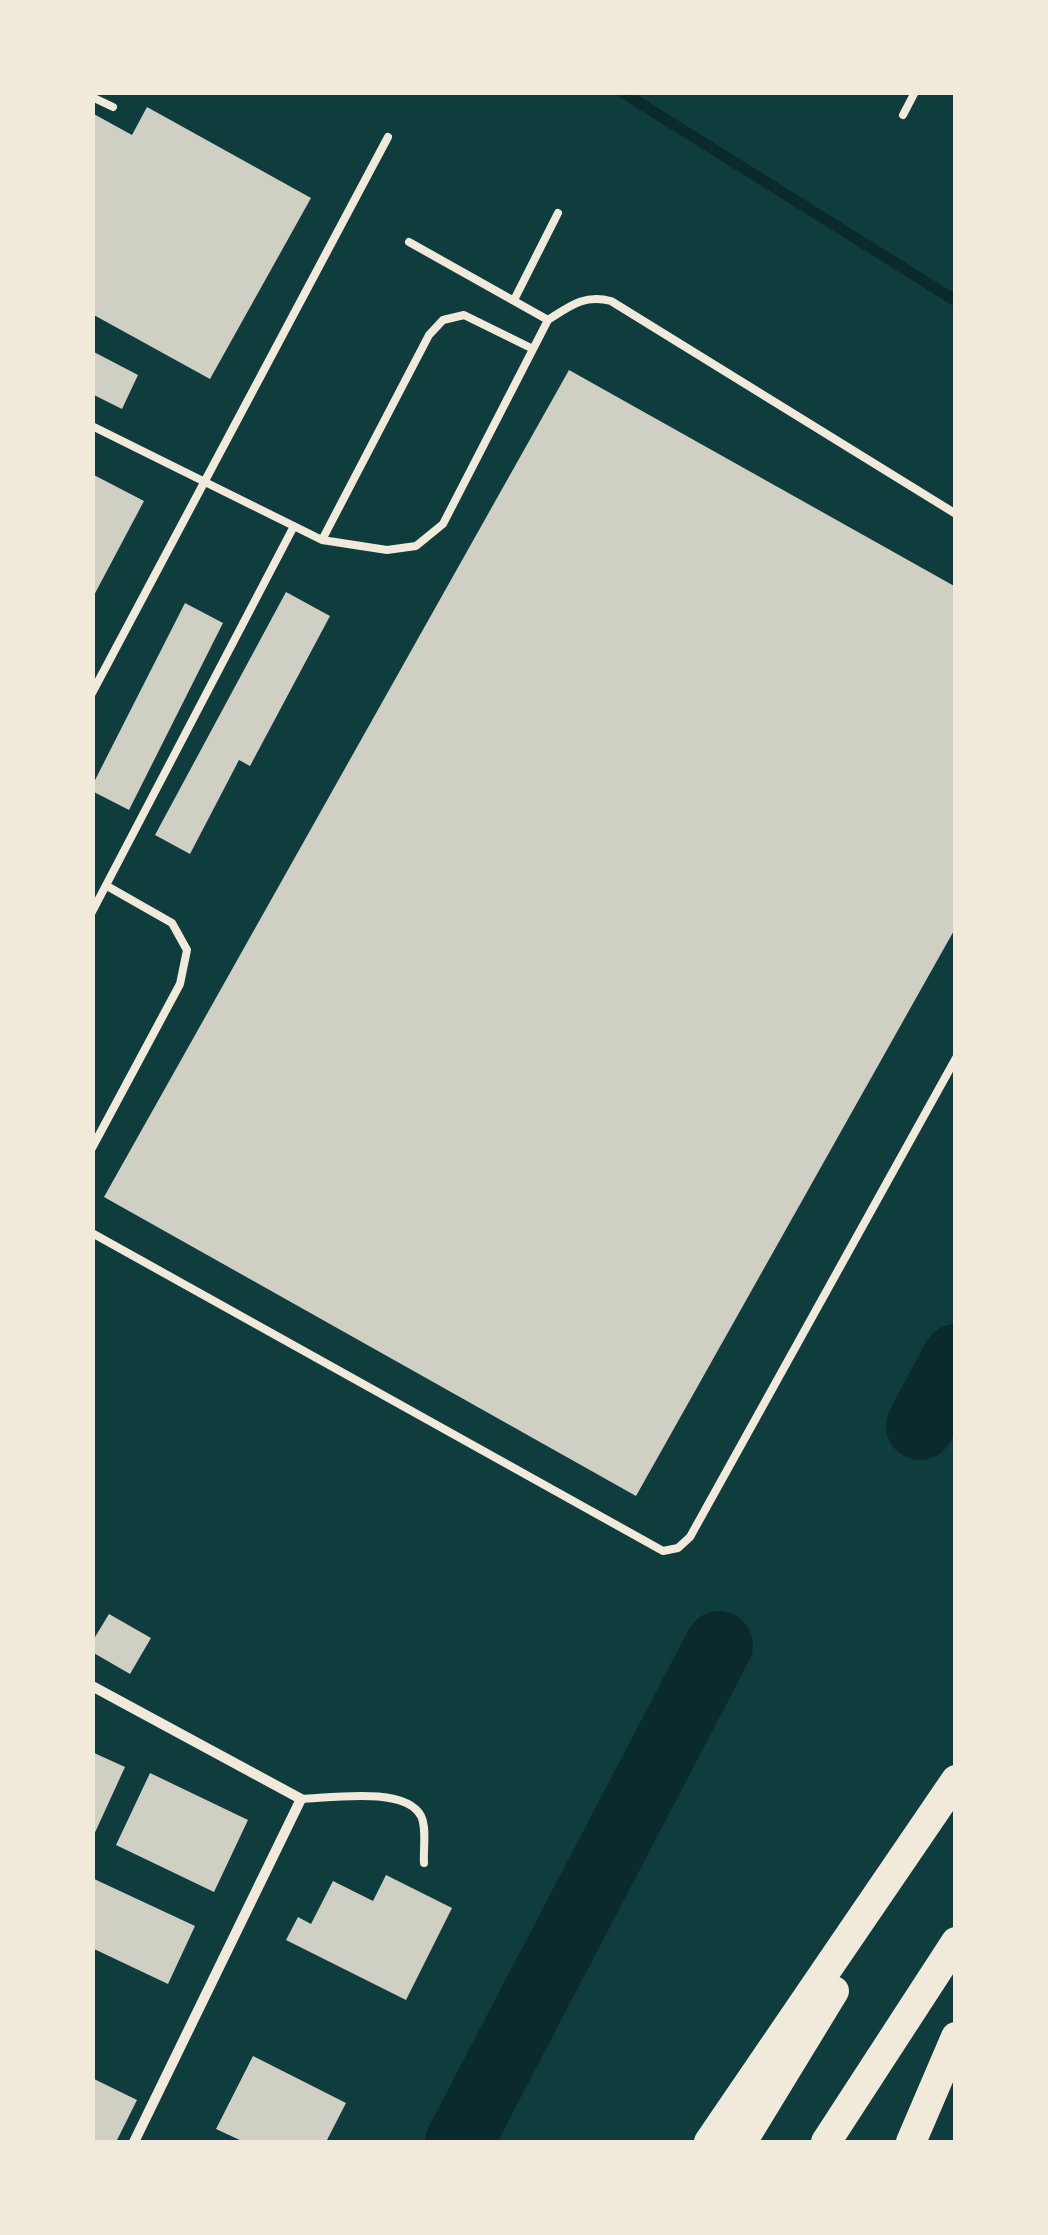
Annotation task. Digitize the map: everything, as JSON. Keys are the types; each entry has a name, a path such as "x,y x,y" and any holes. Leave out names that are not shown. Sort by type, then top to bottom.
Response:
{"highway":[{"path":"708,2142 956,1780"},
{"path":"742,2142 956,1792"},
{"path":"826,2142 956,1942"},
{"path":"911,2142 920,2110 956,2036"}],"street":[{"path":"92,1686 301,1799 134,2142"}],"lane":[{"path":"903,115 915,92"},
{"path":"92,96 113,107"},
{"path":"92,693 388,137"},
{"path":"514,300 558,213"},
{"path":"408,242 548,320"},
{"path":"92,426 322,540 416,546 444,524 548,320 578,300 595,297 611,301 956,514"},
{"path":"322,540 429,335 444,320 464,315 532,348"},
{"path":"92,912 294,526"},
{"path":"92,1148 180,984 187,950 172,923 107,886"},
{"path":"92,1233 664,1551 678,1548 690,1536 956,1058"},
{"path":"301,1799 376,1796 411,1804 422,1819 424,1864"}],"building":[{"path":"147,107 311,198 210,379 92,314 92,113 132,135"},
{"path":"92,351 138,375 122,409 92,394"},
{"path":"569,370 956,587 956,927 636,1496 104,1197"},
{"path":"92,474 144,501 92,599"},
{"path":"286,592 330,616 250,766 239,760 190,854 155,835"},
{"path":"185,603 223,623 129,810 92,791 92,786"},
{"path":"109,1614 151,1638 130,1674 92,1652 92,1642"},
{"path":"92,1752 125,1767 92,1839"},
{"path":"150,1773 248,1820 214,1892 116,1845"},
{"path":"386,1875 452,1908 406,2000 286,1940 298,1917 311,1924 333,1881 373,1901"},
{"path":"92,1878 195,1926 168,1984 92,1948"},
{"path":"253,2056 346,2103 327,2140 333,2142 244,2142 216,2129"},
{"path":"92,2078 137,2100 116,2142 92,2142"}],"waterway":[{"path":"622,92 956,301"},
{"path":"920,1426 956,1358"},
{"path":"459,2142 719,1645"}]}
